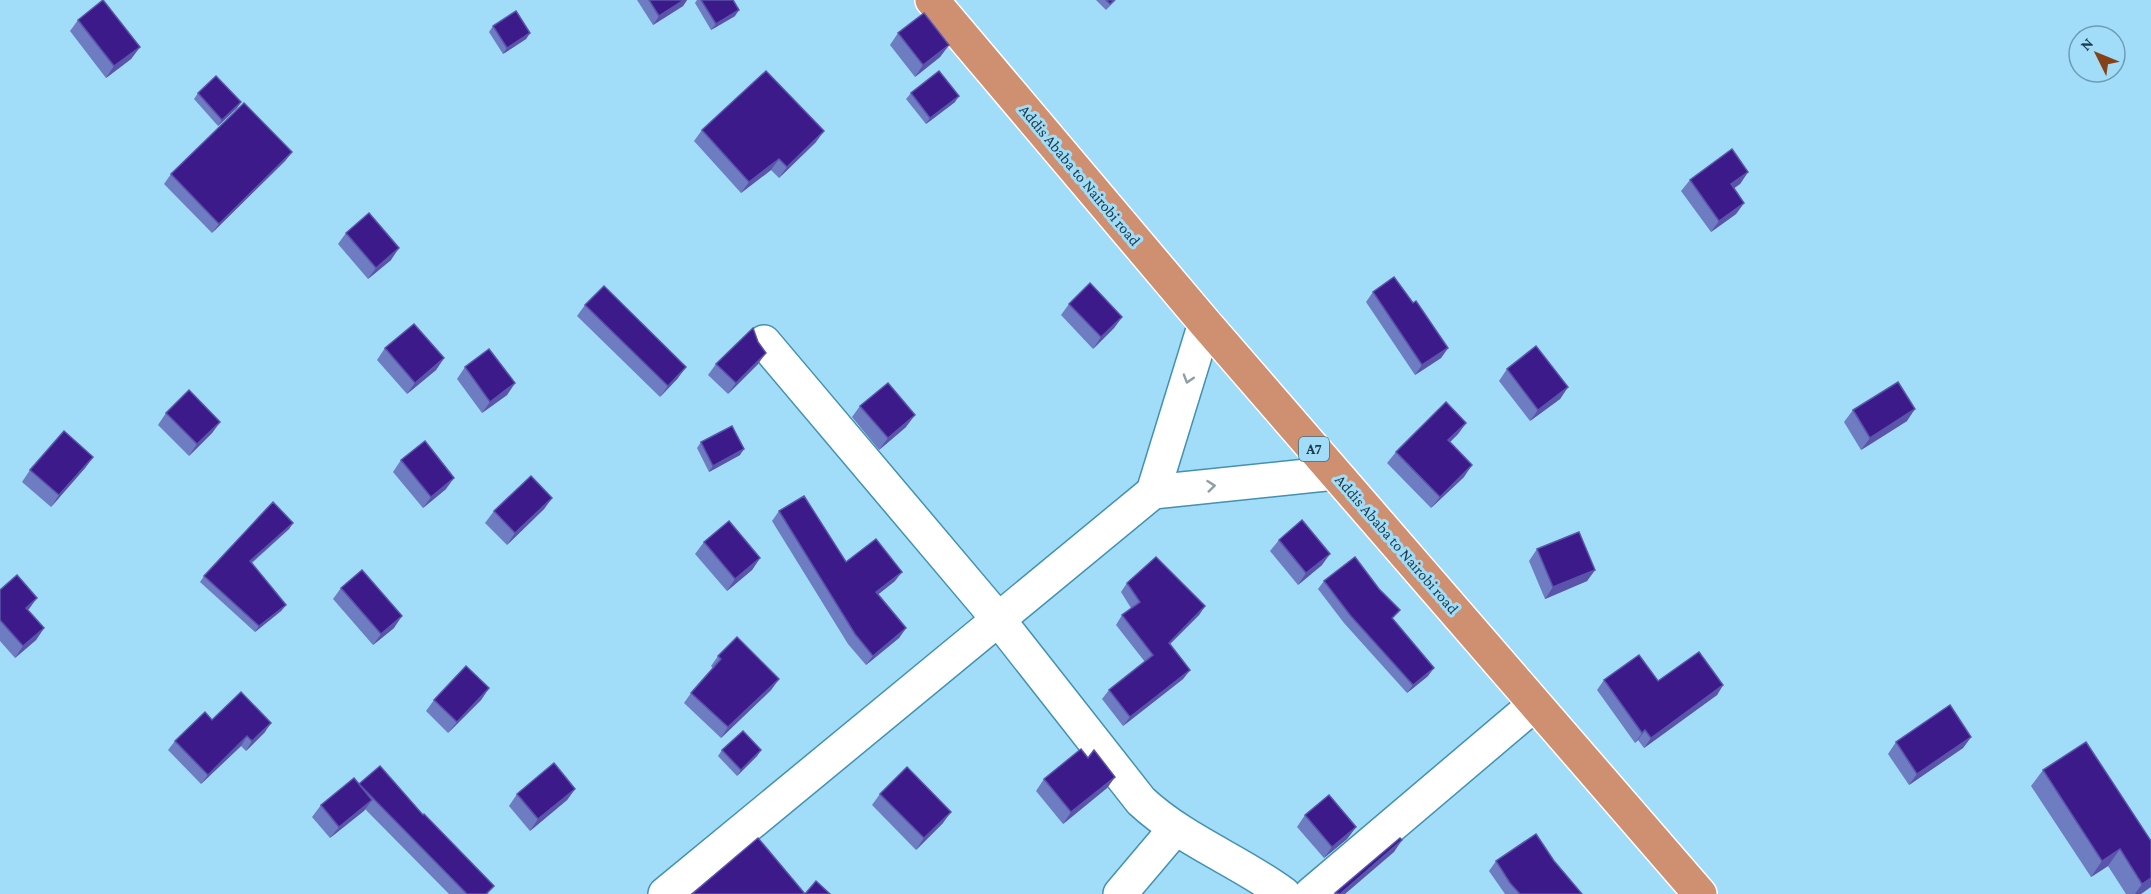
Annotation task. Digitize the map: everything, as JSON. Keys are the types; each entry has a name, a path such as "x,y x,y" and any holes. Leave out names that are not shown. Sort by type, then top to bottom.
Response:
{"highway":[{"name":"Addis Ababa to Nairobi road","path":"932,0 1205,323 1700,894"}],"street":[{"path":"1153,492 1205,323"},
{"path":"764,342 998,619 1141,801 1175,829 1284,894"},
{"path":"665,894 1153,492 1335,473"},
{"path":"1311,894 1535,704"},
{"path":"1120,894 1175,829"}],"building":[{"path":"103,0 140,47 114,66 78,20"},
{"path":"649,0 684,0 659,16"},
{"path":"701,0 733,0 739,10 716,24"},
{"path":"516,11 530,33 507,48 493,26"},
{"path":"924,13 949,45 923,65 898,33"},
{"path":"766,71 824,131 787,167 779,159 749,182 702,130"},
{"path":"939,71 959,96 930,118 911,93"},
{"path":"216,76 241,102 222,120 198,93"},
{"path":"244,103 292,152 219,224 171,174"},
{"path":"1732,149 1748,172 1731,184 1744,203 1719,221 1690,180"},
{"path":"369,213 399,248 376,268 346,233"},
{"path":"1394,277 1413,303 1416,301 1448,348 1422,365 1373,292"},
{"path":"1090,283 1122,317 1101,337 1069,304"},
{"path":"604,286 686,367 668,386 585,305"},
{"path":"414,324 444,358 415,383 385,348"},
{"path":"753,328 758,342 766,353 736,383 716,364"},
{"path":"1536,346 1568,387 1538,410 1507,369"},
{"path":"489,349 515,383 490,402 465,367"},
{"path":"1898,382 1915,409 1870,438 1853,410"},
{"path":"888,383 915,415 888,438 860,406"},
{"path":"189,390 220,422 197,444 166,413"},
{"path":"1446,402 1466,423 1448,440 1472,465 1440,497 1396,452"},
{"path":"732,426 744,449 713,466 701,442"},
{"path":"64,431 93,457 59,495 30,470"},
{"path":"425,441 454,478 431,497 401,460"},
{"path":"531,476 552,498 515,533 494,511"},
{"path":"804,496 846,562 876,539 902,572 876,592 906,628 873,656 855,634 779,511"},
{"path":"273,502 293,523 250,561 286,605 259,626 204,576"},
{"path":"1302,520 1330,554 1306,573 1279,540"},
{"path":"729,521 760,558 735,579 704,542"},
{"path":"1579,532 1595,570 1553,587 1537,549"},
{"path":"1156,557 1205,606 1169,643 1190,670 1130,717 1109,690 1153,655 1122,615 1140,602 1127,583"},
{"path":"1355,557 1379,589 1400,610 1392,618 1434,668 1413,685 1350,615 1324,581"},
{"path":"362,570 402,616 381,634 341,588"},
{"path":"17,575 37,598 26,608 44,628 23,646 0,620 0,590"},
{"path":"737,637 779,679 728,727 691,693 721,659 718,656"},
{"path":"1699,652 1723,685 1651,738 1645,730 1642,733 1604,680 1639,655 1658,681"},
{"path":"466,666 489,688 457,722 434,700"},
{"path":"241,692 271,723 252,741 247,736 208,775 175,741 205,712 212,720"},
{"path":"1950,705 1971,737 1917,774 1896,742"},
{"path":"743,731 761,750 741,770 722,750"},
{"path":"2086,742 2151,841 2151,878 2142,884 2120,849 2102,861 2043,770"},
{"path":"1081,749 1088,758 1094,750 1115,777 1071,812 1044,779"},
{"path":"554,763 575,789 538,819 517,794"},
{"path":"380,766 423,815 494,886 486,894 467,894 359,784"},
{"path":"907,767 951,812 924,838 880,794"},
{"path":"354,778 372,800 339,827 321,805"},
{"path":"1329,795 1356,827 1332,847 1305,815"},
{"path":"1536,834 1554,861 1582,894 1520,894 1510,883 1496,861"},
{"path":"758,838 805,894 692,894"},
{"path":"1400,838 1402,840 1340,894 1335,893"},
{"path":"816,881 830,894 805,894"}]}
